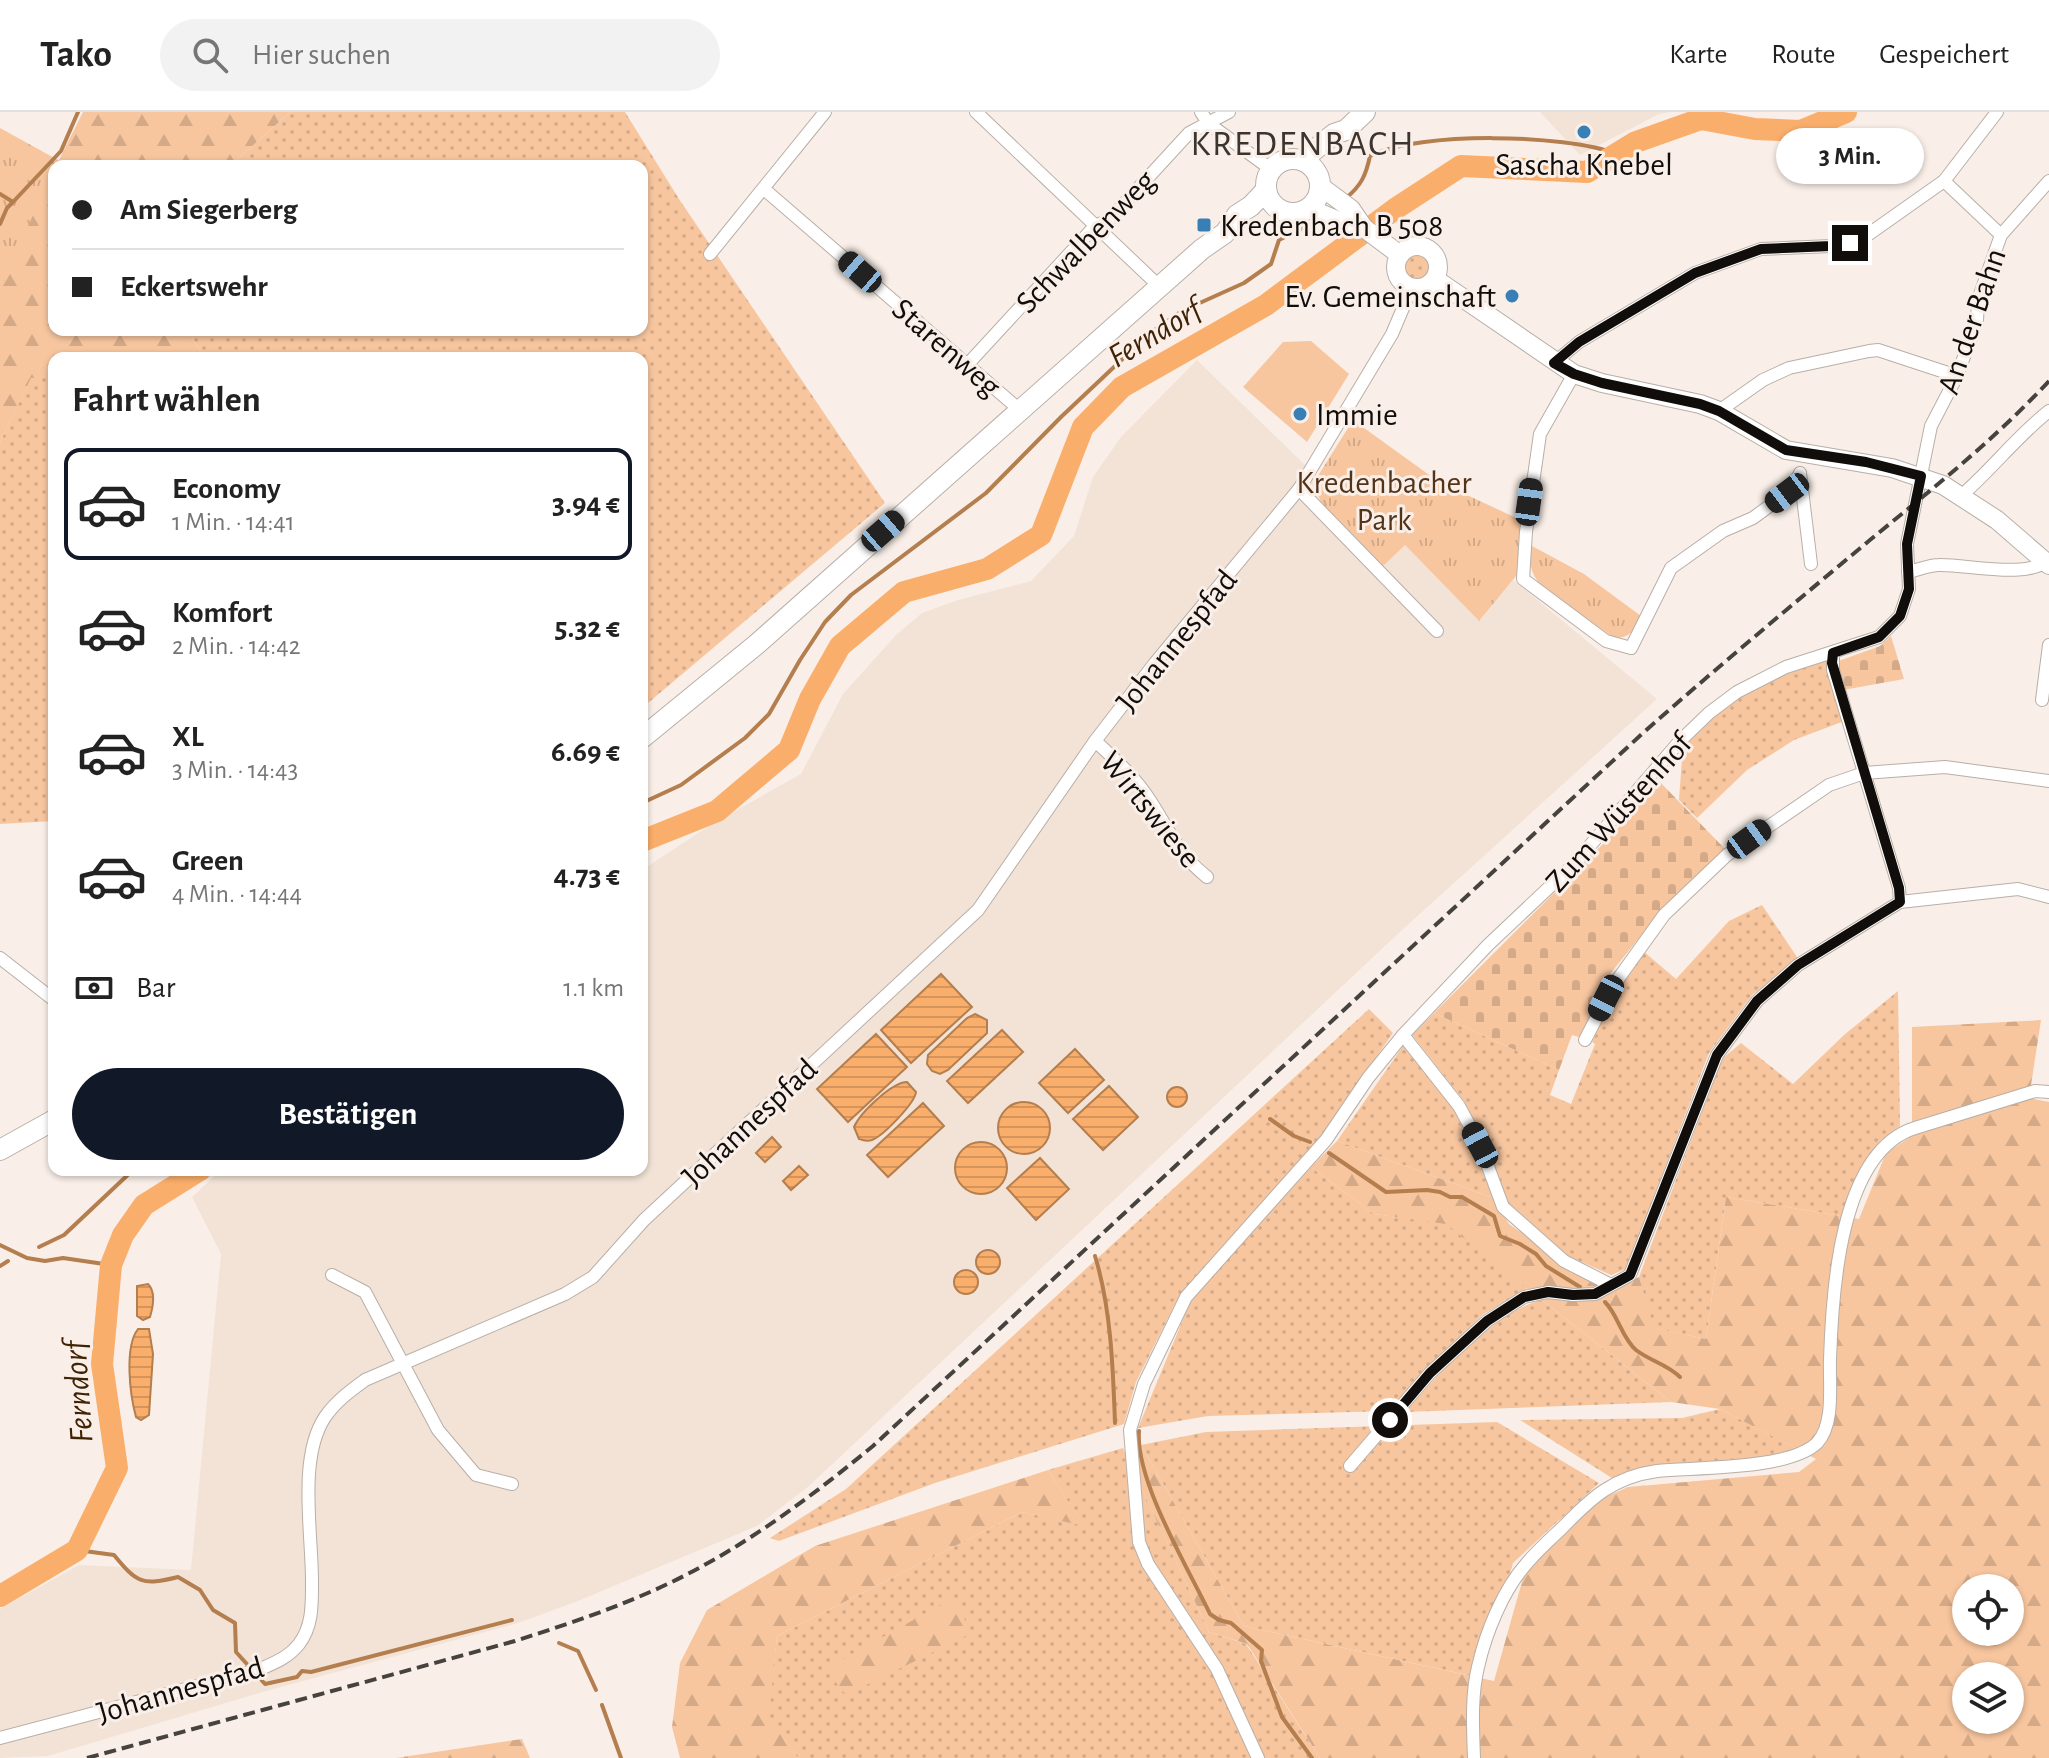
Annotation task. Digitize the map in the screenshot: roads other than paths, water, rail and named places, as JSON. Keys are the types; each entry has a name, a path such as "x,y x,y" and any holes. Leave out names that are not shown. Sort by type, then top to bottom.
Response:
{"main road":[{"path":"1269,180 1270,199 1279,208 1292,213 1308,208 1314,202 1313,173 1342,142 1346,130 1365,112"},
{"path":"648,733 757,644 1225,233 1237,215 1251,206 1284,160 1313,173 1351,209 1364,228 1400,255"},
{"path":"1225,233 1240,229 1279,208"},
{"path":"1308,208 1364,228"},
{"path":"1414,246 1429,249 1438,264 1435,279 1425,286 1405,284 1397,274 1400,255 1414,246"},
{"path":"1435,279 1574,374 1700,404 1719,411 1771,443 1802,454 1866,462 1921,476 1962,495 2048,562"},
{"path":"0,1150 48,1123"}],"street":[{"path":"710,254 825,112"},
{"path":"976,112 1160,287"},
{"path":"1201,112 1209,124 1269,180"},
{"name":"Schwalbenweg","path":"967,365 1095,226 1109,220 1189,133 1229,112"},
{"path":"1554,363 1579,342 1695,273 1761,249 1831,246 1866,236 1944,181 1997,112"},
{"path":"1944,181 2001,235"},
{"name":"An der Bahn","path":"1921,476 1931,426 1957,376 1977,321 1978,300 2001,235 2049,181"},
{"name":"Starenweg","path":"764,189 1021,411"},
{"name":"Johannespfad","path":"0,1738 258,1670 283,1660 300,1643 312,1616 309,1473 313,1443 324,1419 343,1395 365,1380 565,1294 593,1277 644,1220 978,910 1095,741 1155,663 1299,489 1392,334 1412,287"},
{"path":"1719,411 1763,380 1789,368 1869,351 1878,350 1957,376"},
{"path":"1574,374 1540,434 1529,502 1523,579 1606,641 1631,648 1671,568 1723,531 1753,518 1787,493 1800,474"},
{"path":"1962,495 1986,474 2030,425 2049,411"},
{"path":"1802,454 1800,474 1811,564"},
{"name":"Zum Wüstenhof","path":"1258,1758 1217,1669 1148,1564 1139,1542 1130,1430 1144,1384 1186,1297 1326,1140 1368,1078 1403,1035 1488,945 1575,863 1679,742 1709,713 1737,692 1786,667 1879,637 1900,616 1909,589 1907,544 1921,476"},
{"path":"1299,489 1437,631"},
{"path":"1908,572 1937,565 2021,569 2048,562"},
{"path":"2042,700 2049,645"},
{"path":"1833,653 1833,670 1899,888 1900,902"},
{"name":"Wirtswiese","path":"1095,741 1131,774 1186,861 1207,877"},
{"path":"1585,1040 1613,986 1664,915 1727,855 1829,785 1864,773 1945,767 2049,781"},
{"path":"1350,1466 1430,1373 1487,1321 1524,1297 1548,1292 1595,1294 1630,1275 1717,1055 1757,1001 1798,965 1900,902 2018,889 2049,897"},
{"path":"0,958 48,995"},
{"path":"1403,1035 1459,1106 1480,1145 1503,1207 1564,1261 1611,1285"},
{"path":"1474,1758 1476,1677 1494,1619 1525,1565 1593,1496 1639,1474 1734,1466 1790,1456 1811,1447 1822,1436 1828,1417 1831,1316 1840,1244 1856,1195 1885,1145 1896,1136 1915,1128 2035,1091 2049,1092"},
{"path":"332,1275 365,1292 438,1430 476,1475 512,1484"}],"waterway":[{"path":"53,160 61,151 78,112"},
{"name":"Ferndorf","path":"648,839 717,811 789,750 810,699 840,646 904,592 987,569 1041,535 1083,427 1122,387 1266,305 1395,209 1461,166 1587,172 1636,142 1701,119 1755,129 1801,131 1846,112"},
{"path":"1346,198 1362,180 1370,156 1423,142 1529,139 1593,147 1617,154"},
{"path":"13,202 48,165"},
{"path":"0,194 13,202 0,224"},
{"path":"648,800 681,785 745,738 769,714 825,622 851,595 986,493 1149,334 1182,311 1244,283 1271,264 1279,240 1321,219"},
{"path":"1270,1119 1294,1136 1310,1142"},
{"path":"1329,1153 1386,1192 1427,1190 1462,1197 1494,1216 1500,1236 1536,1254 1546,1266 1580,1287"},
{"path":"39,1247 64,1235 127,1176"},
{"name":"Ferndorf","path":"0,1596 77,1550 117,1468 102,1364 111,1265 123,1235 144,1205 190,1176"},
{"path":"0,1245 27,1258 45,1261 63,1258 111,1265"},
{"path":"1095,1256 1108,1317 1115,1423"},
{"path":"0,1266 8,1261"},
{"path":"1605,1302 1636,1350 1680,1377"},
{"path":"1139,1431 1145,1474 1154,1498 1210,1614 1231,1623 1262,1650 1261,1661 1282,1717 1312,1758"},
{"path":"77,1550 114,1555 141,1580 178,1577 200,1590 213,1610 235,1623 236,1652 265,1684 297,1677 302,1671 311,1672 512,1620"},
{"path":"559,1643 578,1651 596,1690"},
{"path":"602,1705 621,1758"}],"railway":[{"path":"87,1758 515,1641 576,1621 636,1598 700,1568 789,1511 873,1446 1644,732 1965,461 2049,381"}],"place":[{"name":"Sascha Knebel","path":"1584,132"},
{"name":"Kredenbach B 508","path":"1204,225"},
{"name":"Ev. Gemeinschaft","path":"1512,296"},
{"name":"Immie","path":"1300,414"}],"district":[{"name":"KREDENBACH","path":"1303,142"}],"park label":[{"name":"Kredenbacher Park","path":"1384,500"}]}
